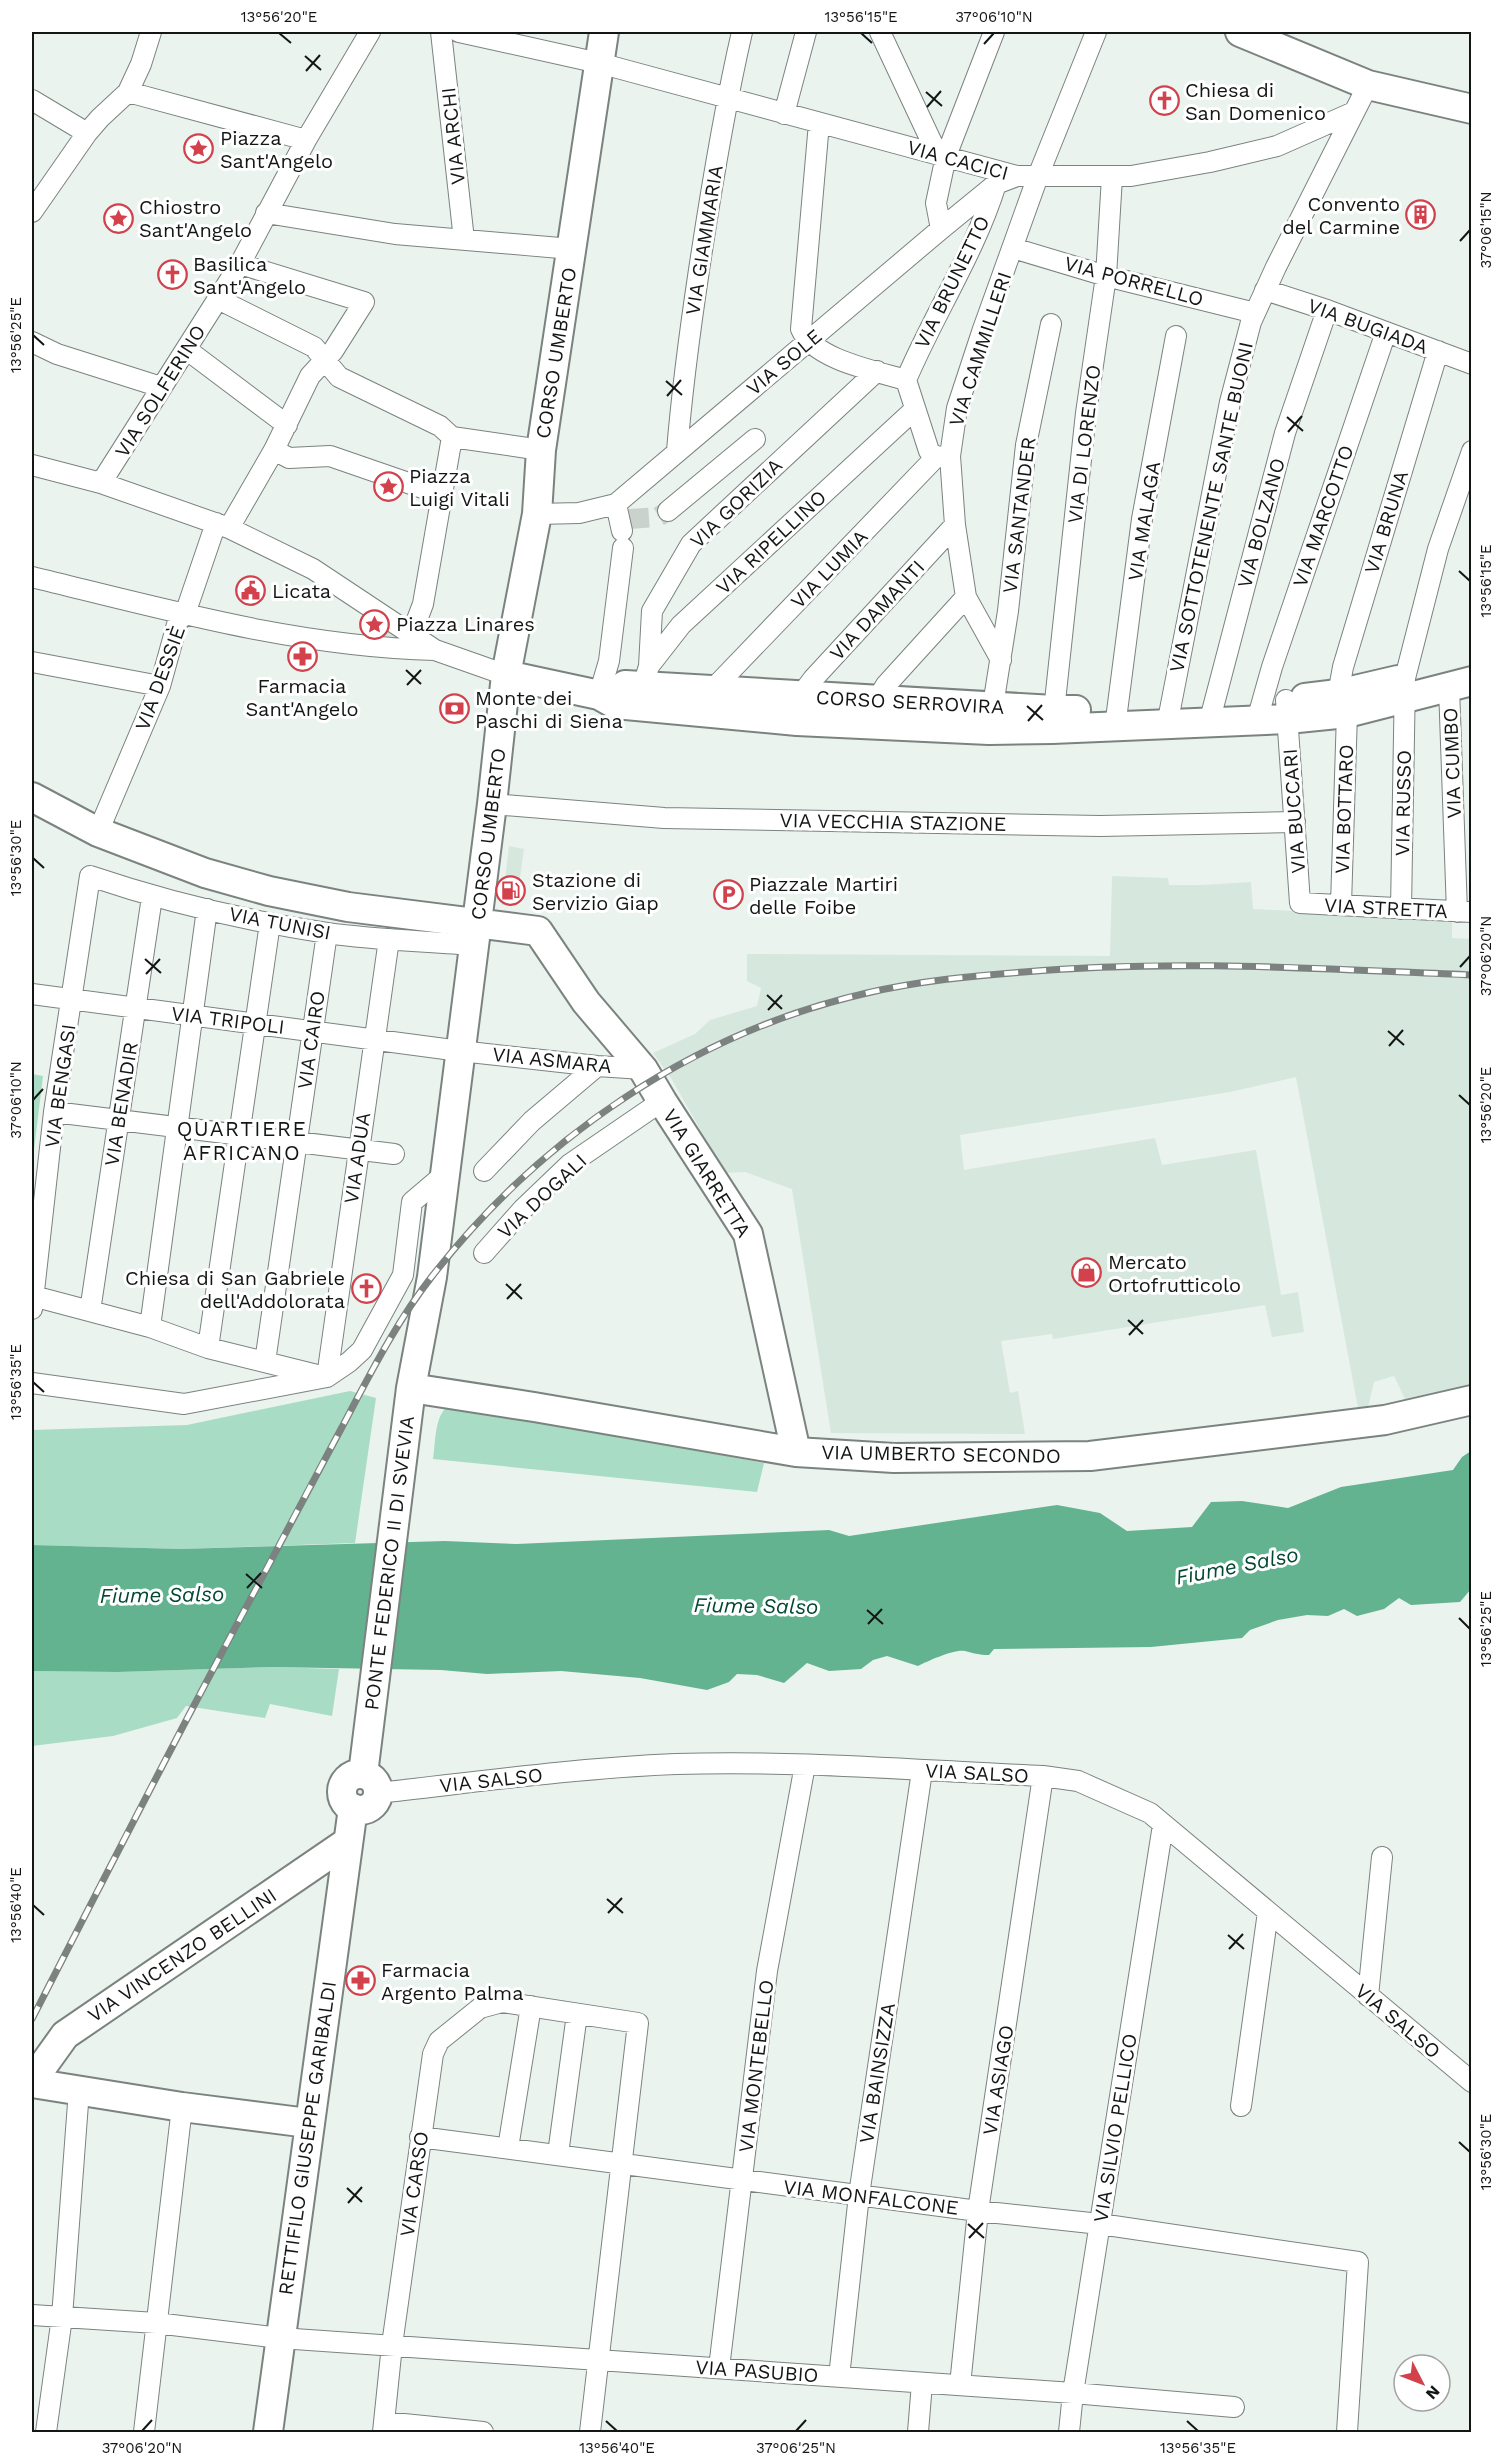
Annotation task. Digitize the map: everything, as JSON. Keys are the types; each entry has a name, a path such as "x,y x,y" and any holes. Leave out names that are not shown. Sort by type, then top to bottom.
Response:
{"main road":[{"name":"CORSO UMBERTO","path":"411,1388 432,1277 492,804 506,675 537,514 541,450 604,32"},
{"path":"1240,32 1368,85 1432,102 1472,109"},
{"name":"CORSO SERROVIRA","path":"506,675 599,695 615,704 640,685 711,701 799,708 1053,720 1274,710 1342,704 1405,688 1472,662"},
{"name":"CORSO SERROVIRA","path":"1405,688 1460,684"},
{"path":"32,797 98,832 206,873 269,891 475,933"},
{"name":"VIA GIARRETTA","path":"475,933 538,931 586,1002 643,1069 748,1234 796,1452"},
{"name":"VIA UMBERTO SECONDO","path":"411,1388 796,1452 894,1458 1089,1456 1385,1420 1472,1401"},
{"name":"PONTE FEDERICO II DI SVEVIA","path":"371,1783 366,1738 411,1388"},
{"name":"RETTIFILO GIUSEPPE GARIBALDI","path":"268,2433 346,1843 353,1808 361,1810 370,1807 376,1801 371,1783"},
{"name":"VIA VINCENZO BELLINI","path":"32,2082 65,2035 346,1843"},
{"path":"32,2082 182,2107 308,2123"}],"street":[{"path":"32,212 100,118 128,92 141,64 151,32"},
{"name":"VIA SOLFERINO","path":"101,483 240,264 323,108 370,32"},
{"name":"VIA ARCHI","path":"441,32 464,240"},
{"name":"VIA CACICI","path":"459,32 599,63 1017,176 1131,176 1210,162 1277,146 1354,112"},
{"name":"VIA GIAMMARIA","path":"677,451 683,376 727,99 742,32"},
{"path":"784,114 806,32"},
{"path":"940,229 936,203 946,156 994,32"},
{"name":"VIA CAMMILLERI","path":"1001,660 966,597 943,457 982,332 1038,176 1096,32"},
{"path":"876,33 933,145 946,156"},
{"name":"VIA SOTTOTENENTE SANTE BUONI","path":"1169,715 1230,402 1255,313 1264,290 1368,85"},
{"path":"128,92 306,140"},
{"path":"32,100 84,139"},
{"path":"819,123 801,329 809,342 830,356 906,380 929,451 943,457"},
{"name":"VIA SOLE","path":"537,514 579,513 621,525 677,451 809,342 940,229 996,184 1017,176"},
{"name":"VIA DI LORENZO","path":"1053,720 1086,413 1106,276 1112,177"},
{"name":"VIA BRUNETTO","path":"906,380 924,337 987,214 996,184"},
{"path":"266,213 395,234 572,249"},
{"name":"VIA PORRELLO","path":"1013,248 1106,276 1255,313"},
{"name":"VIA DESSIÈ","path":"98,832 160,686 178,621 185,614 223,526 274,450 310,376 333,351 364,302 240,264"},
{"name":"VIA BUGIADA","path":"1264,290 1327,310 1472,364"},
{"path":"218,299 314,347 339,377 440,426 452,437 541,450"},
{"name":"VIA BOLZANO","path":"1212,713 1226,652 1285,433 1327,310"},
{"name":"VIA SANTANDER","path":"991,718 1008,612 1026,445 1051,324"},
{"name":"VIA MARCOTTO","path":"1274,710 1272,667 1386,332"},
{"name":"VIA MALAGA","path":"1116,717 1142,519 1176,336"},
{"path":"32,342 57,354 161,387"},
{"path":"186,349 287,425"},
{"name":"VIA BRUNA","path":"1342,704 1343,666 1438,351"},
{"name":"VIA GORIZIA","path":"640,685 652,611 691,544 877,371"},
{"name":"VIA RIPELLINO","path":"640,685 681,625 914,410"},
{"path":"412,633 423,604 452,437"},
{"path":"668,511 755,439"},
{"path":"274,450 289,459 330,456 443,495"},
{"name":"VIA RUSSO","path":"1401,909 1405,688 1438,549 1472,451"},
{"name":"VIA LUMIA","path":"711,701 943,457"},
{"path":"32,465 101,483 223,526 304,564 435,650 506,675"},
{"path":"599,695 609,661 621,525"},
{"name":"VIA DAMANTI","path":"799,708 813,679 955,525"},
{"path":"32,577 279,634 405,649 435,650"},
{"path":"874,712 886,685 966,597"},
{"path":"32,662 160,686"},
{"name":"VIA CUMBO","path":"1460,684 1464,912"},
{"name":"VIA BOTTARO","path":"1341,905 1342,704"},
{"name":"VIA BUCCARI","path":"1274,710 1295,822 1300,903"},
{"name":"VIA VECCHIA STAZIONE","path":"492,804 664,818 1100,825 1295,822"},
{"name":"VIA TUNISI","path":"90,876 152,897 327,933 389,939 475,933"},
{"name":"VIA BENGASI","path":"32,1303 54,1112 90,876"},
{"name":"VIA BENADIR","path":"90,1311 152,897"},
{"name":"VIA STRETTA","path":"1300,903 1464,912"},
{"path":"150,1327 207,909"},
{"path":"208,1348 270,923"},
{"name":"VIA CAIRO","path":"265,1362 327,933"},
{"name":"VIA ADUA","path":"327,1377 389,939"},
{"name":"VIA TRIPOLI","path":"32,994 460,1051"},
{"name":"VIA ASMARA","path":"460,1051 643,1069"},
{"path":"484,1171 532,1121 597,1066"},
{"name":"VIA DOGALI","path":"484,1253 523,1209 570,1164 662,1101"},
{"path":"54,1112 394,1154"},
{"path":"32,1383 184,1404 327,1377 362,1350 403,1275 412,1202 445,1174"},
{"path":"32,1303 90,1311 150,1327 208,1348 327,1377"},
{"name":"VIA SALSO","path":"371,1783 676,1764 805,1765 1044,1776 1078,1781 1150,1814 1472,2082"},
{"name":"VIA MONTEBELLO","path":"719,2368 767,1971 805,1765"},
{"name":"VIA BAINSIZZA","path":"839,2377 859,2195 922,1771"},
{"name":"VIA ASIAGO","path":"960,2385 978,2211 1044,1776"},
{"name":"VIA SILVIO PELLICO","path":"1069,2433 1073,2393 1164,1825"},
{"path":"1368,1996 1382,1857"},
{"path":"1241,2106 1268,1912"},
{"name":"VIA CARSO","path":"383,2427 420,2137 433,2054 439,2041 480,2008 502,2002 638,2023 621,2162"},
{"path":"508,2148 531,2006"},
{"path":"558,2154 578,2014"},
{"path":"46,2433 62,2317 79,2090"},
{"path":"144,2433 182,2107"},
{"name":"VIA MONFALCONE","path":"420,2137 978,2211 1100,2224 1358,2262 1347,2433"},
{"path":"590,2433 621,2162"},
{"name":"VIA PASUBIO","path":"32,2315 156,2323 280,2338 1073,2393 1233,2407"},
{"path":"918,2433 922,2383"},
{"path":"383,2427 483,2433"}],"shaded area":[{"path":"374,621 407,639 367,637"},
{"path":"509,846 524,849 516,906 502,905"},
{"path":"1112,876 1168,878 1169,885 1251,882 1253,909 1452,919 1452,938 1472,939 1471,1385 1405,1399 1394,1376 1374,1382 1368,1407 1358,1408 1296,1077 1230,1092 960,1135 964,1170 1155,1138 1162,1165 1256,1150 1281,1295 1298,1292 1304,1332 1272,1337 1265,1305 1053,1339 1052,1334 1001,1341 1010,1393 1018,1391 1025,1434 831,1433 792,1189 745,1172 725,1173 671,1078 653,1053 695,1034 710,1020 757,1006 761,988 747,981 747,954 1110,956"},
{"path":"32,1074 43,1076 32,1166"},
{"path":"350,1391 376,1398 355,1543 181,1549 32,1545 32,1430 187,1425"},
{"path":"454,1404 764,1463 757,1492 433,1459 439,1418 447,1407"},
{"path":"271,1667 339,1669 332,1716 270,1704 265,1718 186,1706 177,1718 113,1736 32,1746 32,1671 118,1672"}],"water":[{"name":"Fiume Salso","path":"1471,1451 1471,1589 1460,1602 1411,1605 1399,1598 1384,1609 1357,1616 1344,1609 1328,1616 1307,1615 1278,1620 1250,1630 1242,1638 1151,1647 994,1649 989,1655 960,1651 918,1666 887,1656 873,1660 861,1669 829,1671 807,1663 784,1683 757,1675 737,1674 729,1682 707,1690 640,1678 561,1671 487,1674 441,1670 271,1667 118,1672 32,1671 32,1545 181,1549 445,1541 517,1544 829,1530 849,1536 1057,1505 1100,1513 1127,1531 1192,1527 1211,1502 1242,1501 1288,1508 1341,1487 1453,1470 1462,1457"}],"tunnel":[{"path":"629,519 658,517 668,511"}],"railway":[{"path":"32,2019 200,1694 395,1330 433,1275 476,1225 522,1178 572,1135 626,1097 683,1063 742,1034 803,1011 906,985 1004,974 1136,966 1248,966 1472,975"}],"place":[{"name":"Chiesa di San Domenico","path":"1164,101"},
{"name":"Piazza Sant'Angelo","path":"199,149"},
{"name":"Convento del Carmine","path":"1421,215"},
{"name":"Chiostro Sant'Angelo","path":"118,218"},
{"name":"Basilica Sant'Angelo","path":"172,275"},
{"name":"Piazza Luigi Vitali","path":"388,487"},
{"name":"Licata","path":"251,591"},
{"name":"Piazza Linares","path":"375,624"},
{"name":"Farmacia Sant'Angelo","path":"302,656"},
{"name":"Monte dei Paschi di Siena","path":"454,709"},
{"name":"Stazione di Servizio Giap","path":"511,891"},
{"name":"Piazzale Martiri delle Foibe","path":"728,895"},
{"name":"Mercato Ortofrutticolo","path":"1087,1273"},
{"name":"Chiesa di San Gabriele dell'Addolorata","path":"366,1289"},
{"name":"Farmacia Argento Palma","path":"360,1981"}],"district":[{"name":"QUARTIERE AFRICANO","path":"242,1141"}]}
